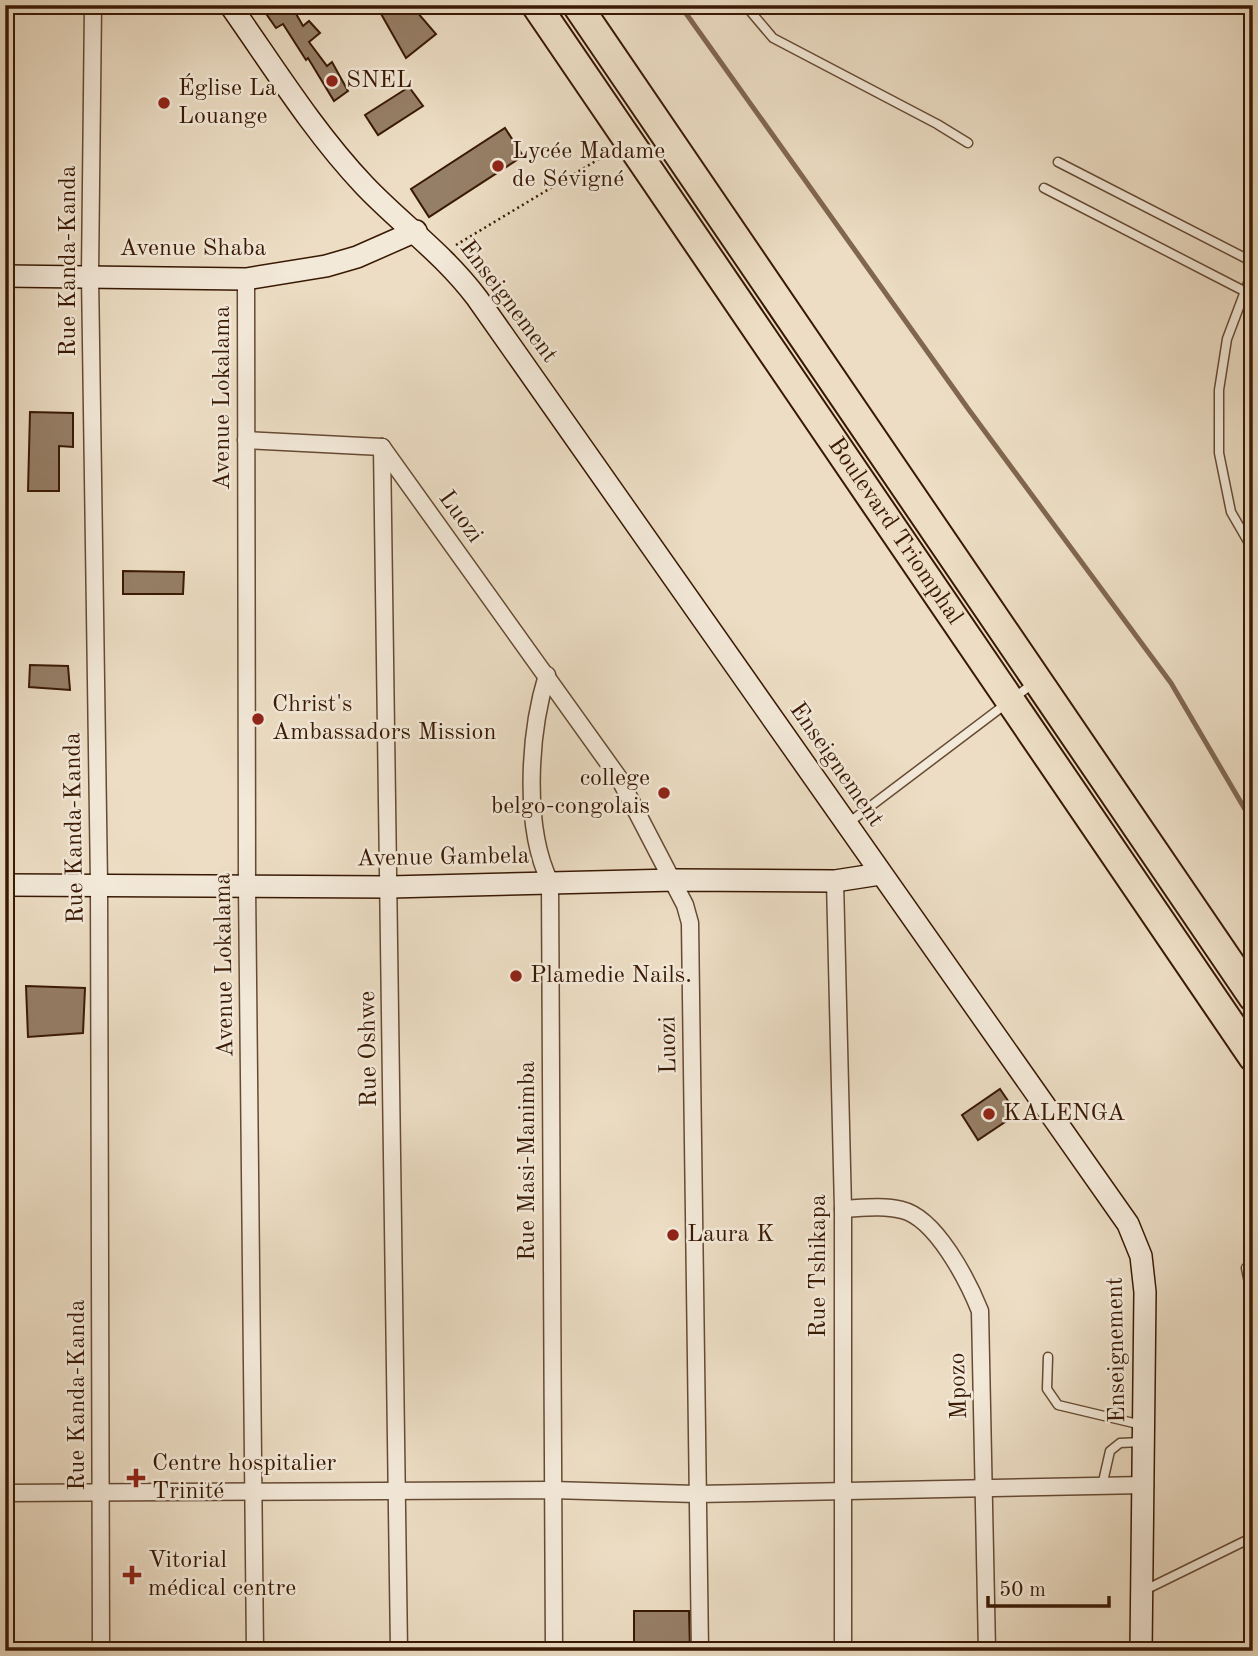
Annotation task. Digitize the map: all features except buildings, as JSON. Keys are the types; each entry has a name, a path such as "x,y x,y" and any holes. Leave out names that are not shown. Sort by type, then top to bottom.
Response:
{"highway":[{"name":"Boulevard Triomphal","path":"536,5 1253,1057"},
{"name":"Boulevard Triomphal","path":"577,5 1253,997"}],"street":[{"name":"Rue Kanda-Kanda","path":"93,5 90,275 99,884 101,1651"},
{"name":"Enseignement","path":"230,5 332,148 381,202 441,254 477,298 1128,1224 1141,1256 1145,1292 1141,1651"},
{"name":"Avenue Shaba","path":"5,276 246,279 326,266 357,257 416,231"},
{"name":"Avenue Lokalama","path":"246,279 247,885 255,1651"},
{"path":"246,440 382,447"},
{"name":"Luozi","path":"382,447 619,778 675,880 690,923 695,1494 700,1651"},
{"name":"Rue Oshwe","path":"382,447 399,1651"},
{"name":"Rue Masi-Manimba","path":"547,675 536,715 533,788 537,847 550,882 551,1490 554,1651"},
{"name":"Avenue Gambela","path":"5,885 390,887 675,880 835,881 880,874"},
{"name":"Rue Tshikapa","path":"835,881 843,1209 843,1651"},
{"name":"Mpozo","path":"843,1209 884,1207 906,1210 925,1223 968,1282 980,1311 986,1651"},
{"path":"5,1493 254,1494 551,1490 695,1494 1144,1485"}],"lane":[{"path":"745,5 773,38 937,124 968,144"},
{"path":"1058,162 1253,262"},
{"path":"1044,188 1244,291"},
{"path":"1253,270 1227,339 1219,390 1219,453 1231,512 1253,550"},
{"path":"846,825 1037,680"},
{"path":"1246,1268 1253,1303"},
{"path":"1048,1357 1047,1389 1058,1405 1145,1433"},
{"path":"1102,1486 1110,1451 1120,1443 1145,1433"},
{"path":"1142,1591 1253,1537"}],"path":[{"path":"441,254 630,141"}],"waterway":[{"path":"680,5 969,410 1171,683 1253,823"}],"place":[{"name":"SNEL","path":"332,81"},
{"name":"Église La Louange","path":"164,103"},
{"name":"Lycée Madame de Sévigné","path":"498,166"},
{"name":"Christ's Ambassadors Mission","path":"258,719"},
{"name":"college belgo-congolais","path":"664,793"},
{"name":"Plamedie Nails.","path":"516,976"},
{"name":"KALENGA","path":"989,1114"},
{"name":"Laura K","path":"673,1235"},
{"name":"Centre hospitalier Trinité","path":"136,1478"},
{"name":"Vitorial médical centre","path":"132,1575"}]}
